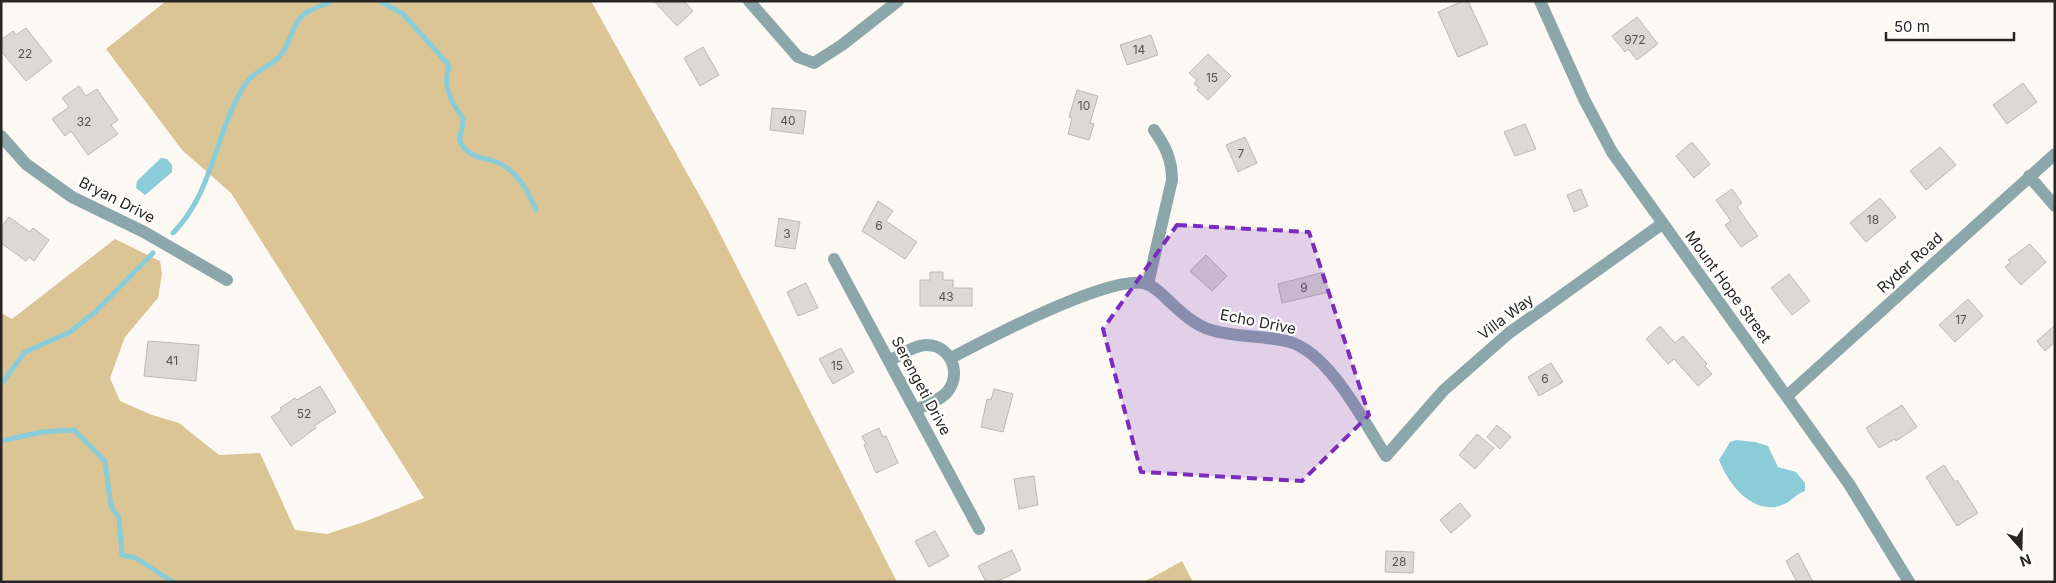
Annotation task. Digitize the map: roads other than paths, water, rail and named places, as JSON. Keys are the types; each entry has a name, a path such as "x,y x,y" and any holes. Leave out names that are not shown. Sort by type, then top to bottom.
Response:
{"street":[{"path":"749,1 798,57 814,63 842,45 898,1"},
{"name":"Mount Hope Street","path":"1540,1 1596,126 1628,177 1788,396 1849,484 1909,582"},
{"path":"951,358 1001,332 1056,307 1122,284 1148,284 1172,174 1170,156 1154,130"},
{"name":"Bryan Drive","path":"1,136 26,164 72,197 144,232 228,280"},
{"name":"Ryder Road","path":"1788,396 2055,154"},
{"path":"2029,176 2055,206"},
{"name":"Villa Way","path":"1386,456 1444,390 1509,333 1662,224"},
{"name":"Serengeti Drive","path":"834,259 979,529"},
{"name":"Echo Drive","path":"1148,284 1203,328 1228,334 1291,343 1307,350 1321,360 1386,456"},
{"path":"889,360 920,346 929,345 939,347 951,358 955,372 953,383 948,392 915,410"}],"water":[{"path":"161,158 167,159 172,165 172,172 145,195 136,188 137,181"},
{"path":"1736,440 1755,442 1768,446 1778,467 1796,472 1805,483 1805,491 1782,505 1771,507 1751,502 1728,478 1719,460 1730,442"}],"waterway":[{"path":"173,233 187,217 197,199 206,180 227,120 246,83 253,75 279,57 302,16 331,1"},
{"path":"380,1 403,14 447,63 449,68 447,77 448,92 463,120 460,136 463,146 472,155 494,161 509,169 525,188 536,210"},
{"path":"1,384 25,352 70,332 95,312 153,253"},
{"path":"1,441 42,432 74,430 105,461 111,506 119,518 122,555 136,558 173,582"}]}
